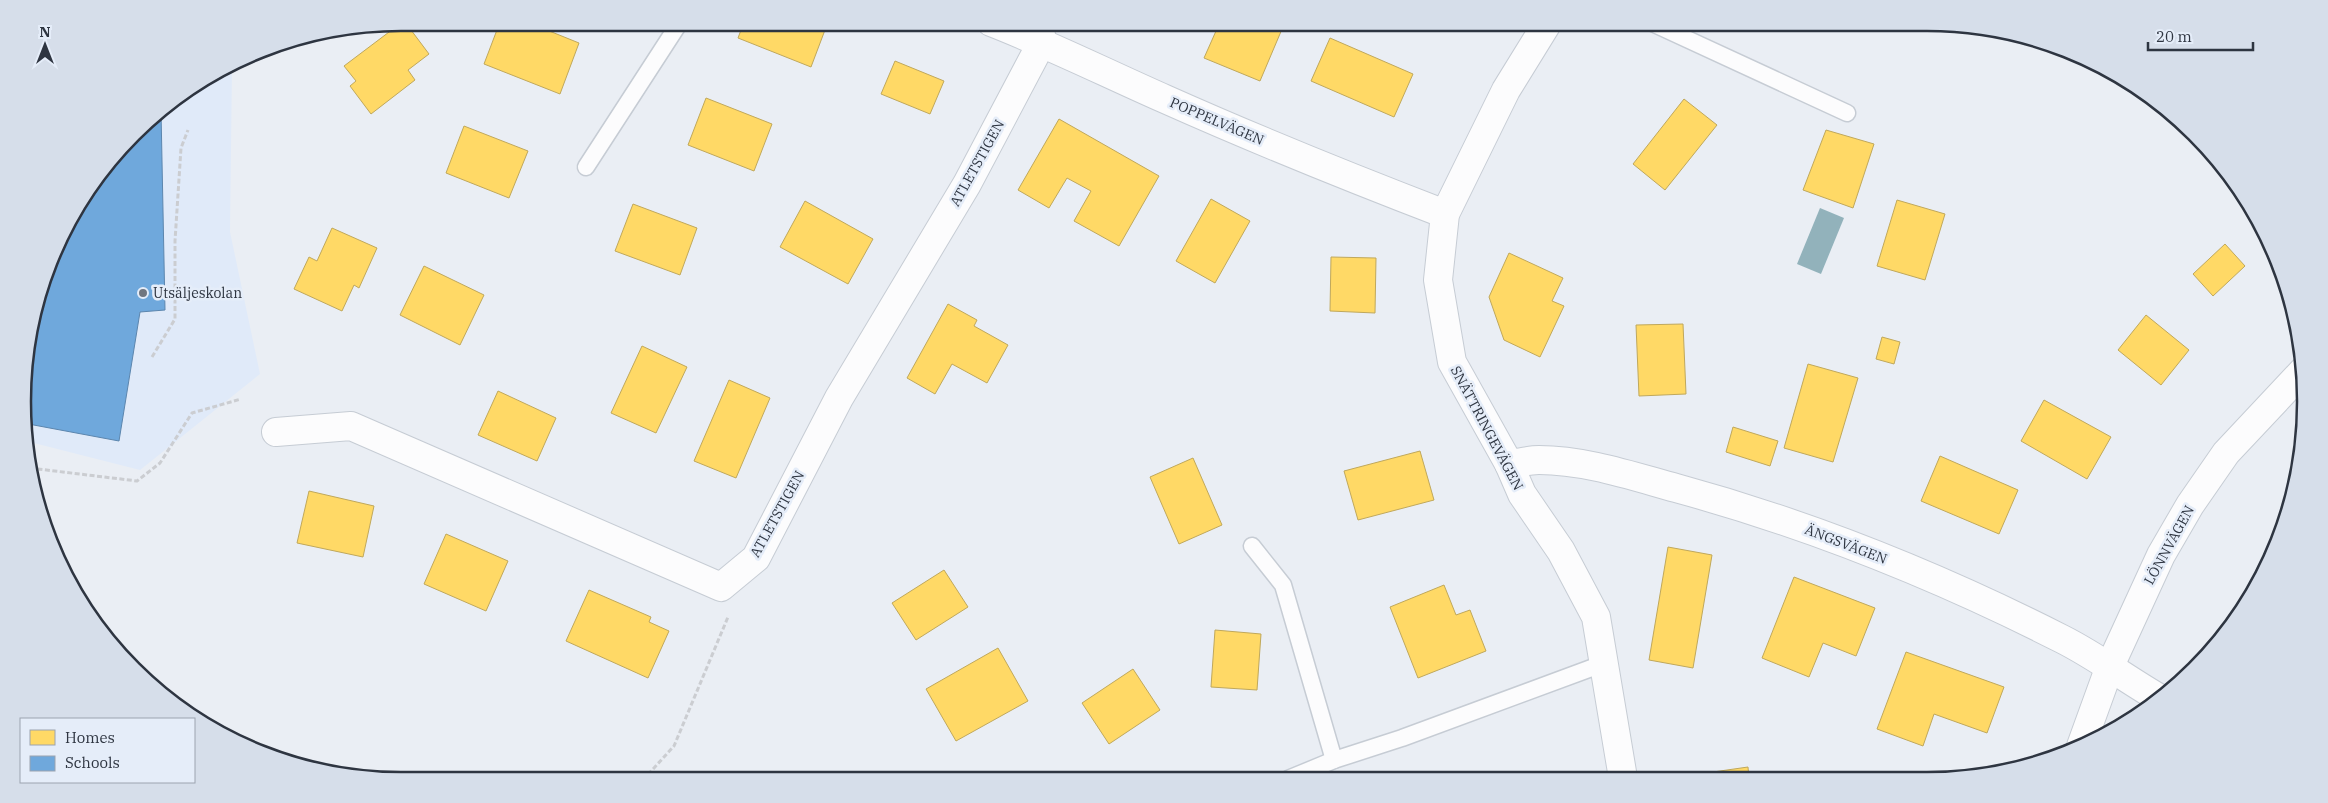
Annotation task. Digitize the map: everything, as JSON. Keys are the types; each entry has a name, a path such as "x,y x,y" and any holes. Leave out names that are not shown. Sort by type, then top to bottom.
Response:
{"street":[{"name":"SNÄTTRINGEVÄGEN","path":"1542,31 1506,90 1446,214 1438,280 1452,362 1509,464 1522,494 1561,551 1596,617 1622,772"},
{"name":"POPPELVÄGEN","path":"1040,32 1164,99 1342,174 1446,214"},
{"name":"ATLETSTIGEN","path":"721,587 756,558 839,398 967,184 1040,32"},
{"name":"LÖNNVÄGEN","path":"2084,737 2110,666 2161,555 2190,505 2226,452 2296,378"},
{"path":"276,432 351,426 721,587"},
{"name":"ÄNGSVÄGEN","path":"1509,464 1538,460 1569,462 1704,496 1800,526 1914,571 2062,639 2110,666 2153,694"}],"lane":[{"path":"586,167 674,31"},
{"path":"1669,31 1847,113"},
{"path":"1252,546 1283,585 1334,760"},
{"path":"1305,772 1605,663"}],"path":[{"path":"152,357 175,319 175,241 180,148 188,130"},
{"path":"37,469 138,481 160,462 192,413 241,399"},
{"path":"650,772 674,746 731,610 721,587"}],"shaded area":[{"name":"Utsäljeskolan","path":"232,72 230,232 260,374 140,470 33,443 31,402 32,377 38,329 51,282 69,238 81,216 108,176 123,157 157,123 196,94"},
{"path":"1820,208 1844,218 1821,274 1797,264"}],"building: Homes":[{"path":"390,31 412,31 429,54 408,70 415,80 371,114 350,86 356,81 344,66"},
{"path":"497,31 549,31 579,43 560,94 484,64"},
{"path":"741,31 825,31 811,67 738,38"},
{"path":"1216,31 1281,31 1260,81 1204,58"},
{"path":"1330,38 1413,74 1394,117 1311,81"},
{"path":"895,61 944,81 930,114 881,94"},
{"path":"706,98 772,124 754,171 688,145"},
{"path":"1684,99 1717,125 1665,190 1633,164"},
{"path":"1059,119 1159,176 1119,246 1074,221 1091,191 1067,178 1049,208 1018,190"},
{"path":"464,126 528,151 509,198 446,173"},
{"path":"1826,130 1874,144 1853,208 1803,190"},
{"path":"1211,199 1250,221 1215,283 1176,261"},
{"path":"1897,200 1945,214 1925,280 1877,266"},
{"path":"805,201 873,239 848,284 780,247"},
{"path":"633,204 697,228 680,275 615,251"},
{"path":"332,228 377,248 359,288 354,285 342,311 294,289 309,257 317,261"},
{"path":"2225,244 2245,266 2213,296 2193,274"},
{"path":"1509,253 1563,278 1552,301 1564,306 1540,357 1504,340 1489,297"},
{"path":"1331,257 1376,258 1375,313 1330,311"},
{"path":"424,266 484,295 460,345 400,315"},
{"path":"948,304 977,320 974,326 1008,345 987,383 952,364 935,394 907,378"},
{"path":"2146,315 2189,350 2161,385 2118,350"},
{"path":"1683,324 1686,394 1639,396 1636,325"},
{"path":"1882,337 1900,342 1894,364 1876,359"},
{"path":"642,346 687,367 656,433 611,413"},
{"path":"1808,364 1858,378 1833,462 1784,448"},
{"path":"729,380 770,398 736,478 694,461"},
{"path":"498,391 556,418 537,461 478,435"},
{"path":"2044,400 2111,437 2087,479 2021,441"},
{"path":"1733,427 1778,441 1770,466 1726,452"},
{"path":"1420,451 1434,500 1358,520 1344,471"},
{"path":"1940,456 2018,490 1999,534 1921,501"},
{"path":"1193,458 1222,525 1179,544 1150,477"},
{"path":"309,491 374,506 363,557 297,543"},
{"path":"446,534 508,561 486,611 424,584"},
{"path":"1668,547 1712,555 1693,668 1649,660"},
{"path":"944,570 968,607 916,640 892,603"},
{"path":"1794,577 1875,608 1856,656 1823,643 1809,677 1762,658"},
{"path":"1444,585 1456,615 1470,610 1486,651 1418,678 1390,607"},
{"path":"589,590 651,617 649,622 669,631 648,678 566,641"},
{"path":"1215,630 1261,634 1257,690 1211,687"},
{"path":"998,648 1028,701 956,741 926,689"},
{"path":"1906,652 2004,687 1987,733 1934,714 1923,746 1877,729"},
{"path":"1133,669 1160,710 1109,744 1082,703"},
{"path":"1748,767 1748,772 1713,772"}],"building: Schools":[{"path":"161,120 165,310 140,312 119,441 32,425 31,402 34,353 38,329 51,282 69,238 81,216 108,176 123,157"}],"place":[{"name":"Utsäljeskolan","path":"143,293"}]}
